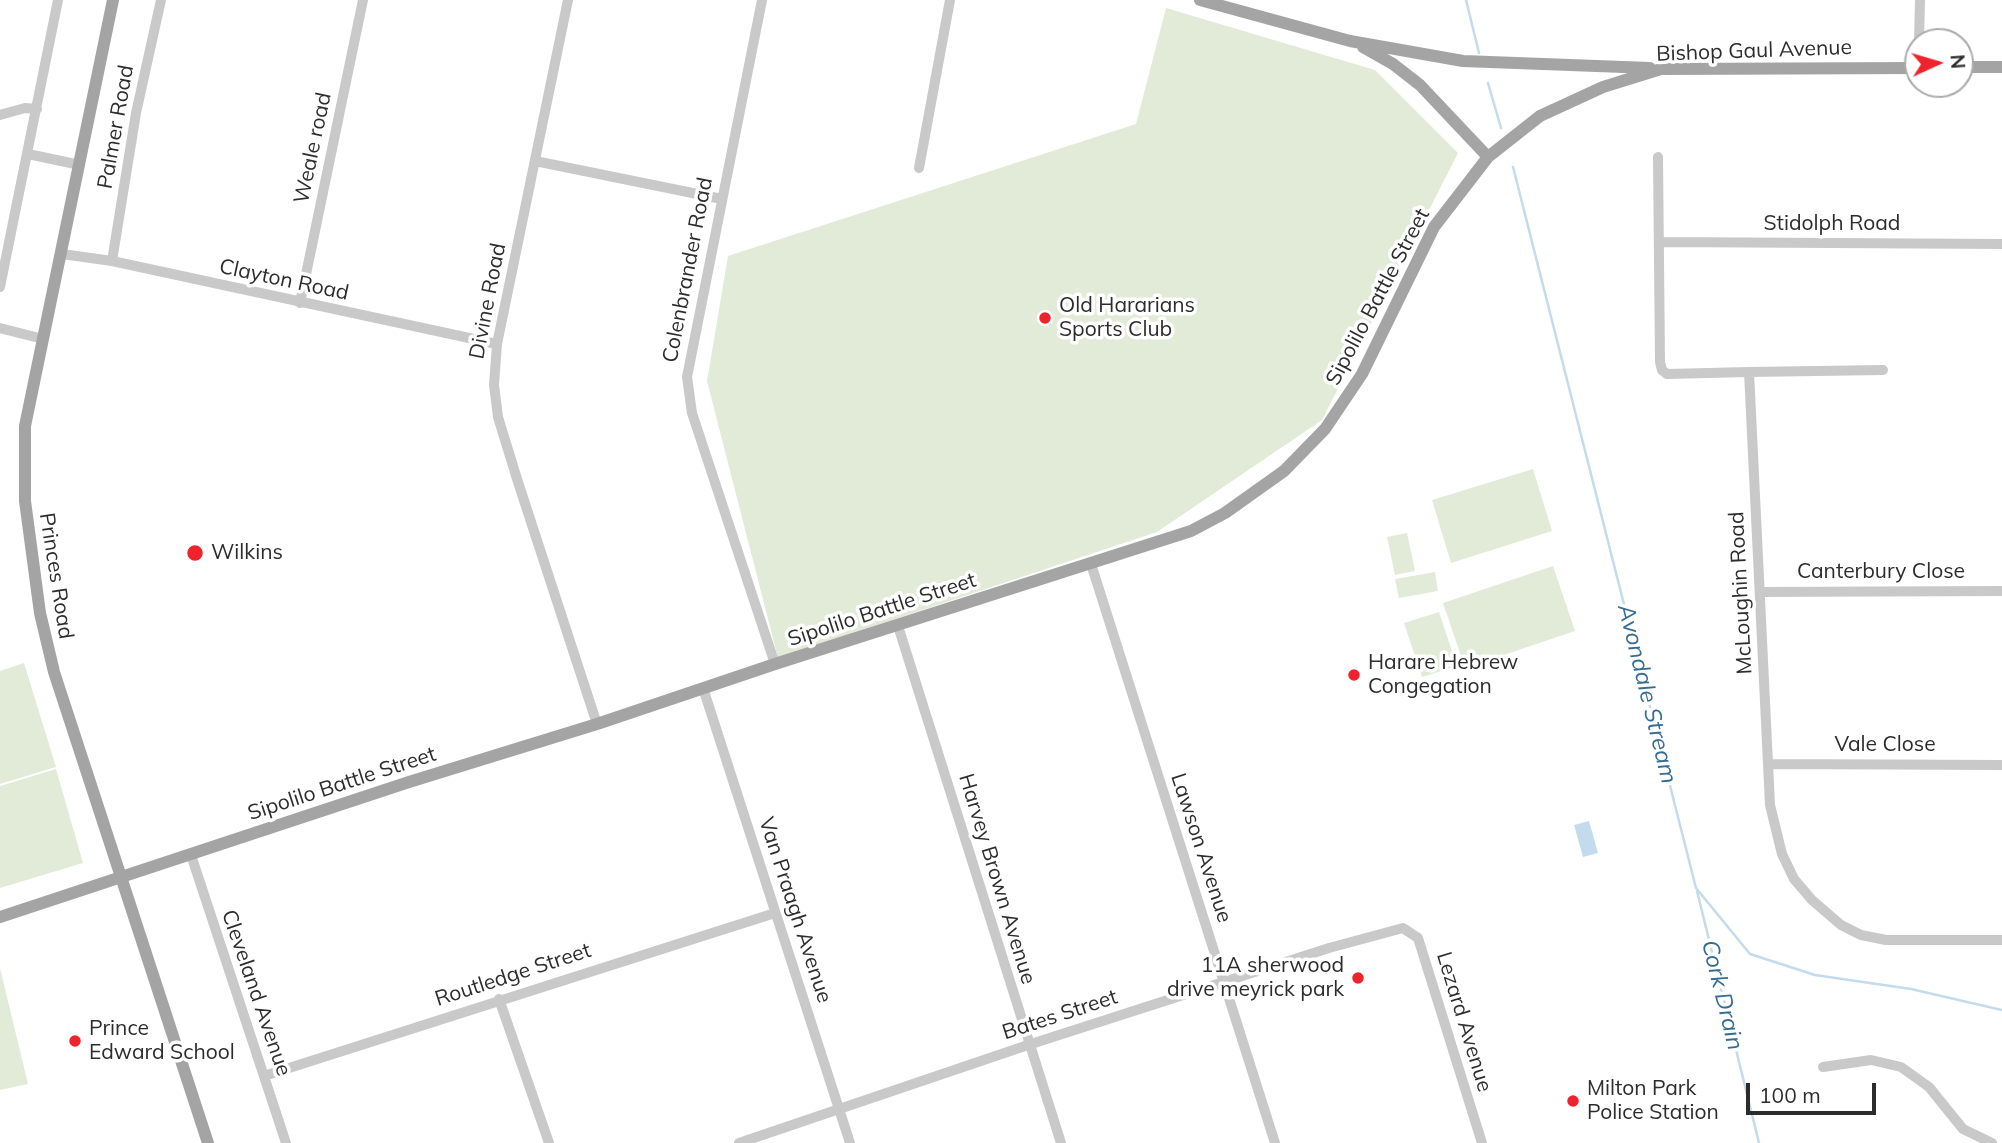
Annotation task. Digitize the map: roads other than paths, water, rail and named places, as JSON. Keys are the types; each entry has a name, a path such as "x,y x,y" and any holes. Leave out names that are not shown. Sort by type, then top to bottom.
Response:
{"main road":[{"name":"Princes Road","path":"113,0 26,426 23,453 25,501 33,570 54,672 208,1143"},
{"path":"1200,0 1350,41 1463,61 1661,69"},
{"path":"1350,41 1393,64 1420,85 1488,157"},
{"path":"1974,68 2002,67"},
{"name":"Bishop Gaul Avenue","path":"1488,157 1514,134 1551,110 1603,87 1661,69 1904,68"},
{"name":"Sipolilo Battle Street","path":"0,918 408,782 597,724 1191,531 1245,499 1304,452 1345,404 1434,227 1488,157"}],"street":[{"path":"0,287 58,0"},
{"name":"Palmer Road","path":"112,261 136,113 161,0"},
{"name":"Weale road","path":"300,303 363,0"},
{"name":"Divine Road","path":"568,0 498,344 494,385 498,417 597,724"},
{"name":"Colenbrander Road","path":"762,0 690,354 687,396 775,664"},
{"path":"919,168 950,0"},
{"path":"1919,28 1920,0"},
{"path":"0,116 25,108 37,109"},
{"path":"28,154 80,165"},
{"path":"1658,157 1662,370 1667,374 1883,370"},
{"path":"535,161 722,199"},
{"name":"Stidolph Road","path":"1661,242 2002,244"},
{"name":"Clayton Road","path":"62,254 112,261 498,344"},
{"path":"0,328 43,339"},
{"name":"McLoughin Road","path":"1749,372 1770,805 1782,854 1794,879 1841,925 1861,935 1886,940 2002,940"},
{"name":"Lawson Avenue","path":"1091,564 1275,1143"},
{"name":"Canterbury Close","path":"1760,592 2002,591"},
{"name":"Harvey Brown Avenue","path":"898,626 1061,1143"},
{"name":"Van Praagh Avenue","path":"703,688 850,1143"},
{"name":"Vale Close","path":"1768,764 2002,765"},
{"name":"Cleveland Avenue","path":"191,855 235,998 286,1143"},
{"name":"Routledge Street","path":"264,1076 775,913"},
{"name":"Bates Street","path":"739,1143 1028,1045 1395,928"},
{"name":"Lezard Avenue","path":"1395,928 1412,931 1418,938 1482,1143"},
{"path":"499,999 549,1143"},
{"path":"1823,1066 1871,1060 1901,1068 1929,1087 1963,1129 1992,1143"}],"water":[{"path":"1589,821 1598,853 1583,857 1574,825"}],"waterway":[{"name":"Avondale Stream","path":"1466,0 1479,53"},
{"name":"Avondale Stream","path":"1488,83 1501,128"},
{"name":"Avondale Stream","path":"1513,167 1696,888 1750,954 1815,975 1911,989 2002,1010"},
{"name":"Cork Drain","path":"1697,891 1759,1143"}],"place":[{"name":"Old Hararians Sports Club","path":"1045,318"},
{"name":"Wilkins","path":"195,553"},
{"name":"Harare Hebrew Congegation","path":"1354,675"},
{"name":"11A sherwood drive meyrick park","path":"1358,978"},
{"name":"Prince Edward School","path":"75,1041"},
{"name":"Milton Park Police Station","path":"1573,1101"}]}
